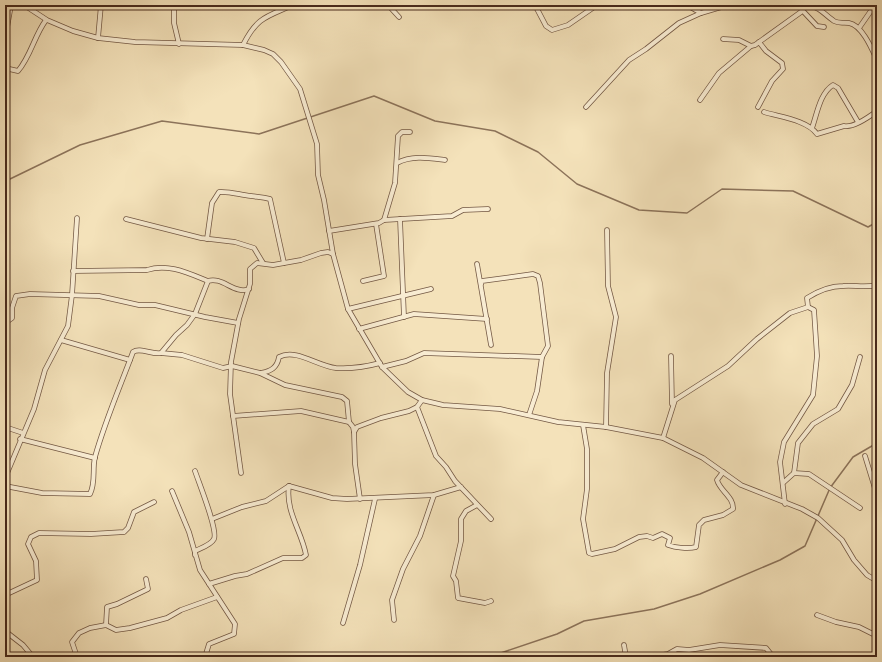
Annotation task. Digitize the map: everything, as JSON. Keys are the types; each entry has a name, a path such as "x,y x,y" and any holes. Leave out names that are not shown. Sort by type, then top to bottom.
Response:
{"street":[{"path":"5,39 11,5"},
{"path":"24,5 46,20 73,31 98,38 135,42 243,45 264,50 273,54 290,73 300,89 317,144 318,175 330,231 333,254 348,309 381,365 408,392 422,400 443,405 500,409 558,422 606,427 663,438 690,450 741,485 785,504 802,509 818,518 842,540 854,560 866,575 877,581"},
{"path":"98,38 101,5"},
{"path":"174,5 174,23 178,44"},
{"path":"243,45 254,25 260,20 294,5"},
{"path":"388,5 399,17"},
{"path":"534,5 546,26 552,30 568,25 597,5"},
{"path":"687,5 700,13"},
{"path":"586,107 629,60 646,49 679,23 700,13 728,5"},
{"path":"700,100 719,73 751,46 759,42 802,10 804,5"},
{"path":"808,5 821,7 834,21 839,23 850,23 859,28 877,60"},
{"path":"859,28 875,5"},
{"path":"802,10 818,26 824,27"},
{"path":"5,68 18,70 25,63 39,29 46,20"},
{"path":"723,39 739,40 751,46"},
{"path":"758,107 772,82 783,69 782,63 766,51 759,42"},
{"path":"812,128 819,106 826,92 833,85 838,88 858,122"},
{"path":"764,112 812,128 817,134 822,134 835,128 848,126 858,122 877,110"},
{"path":"384,220 395,182 399,133 410,132"},
{"path":"397,163 408,158 428,157 445,160"},
{"path":"207,239 212,203 219,192 228,191 251,196 261,196 270,199 284,263"},
{"path":"330,231 376,224 384,220 452,216 463,210 488,208"},
{"path":"5,478 20,439 34,409 45,370 68,326 72,295 77,218"},
{"path":"126,219 207,239 236,242 254,248 263,263"},
{"path":"400,219 404,317"},
{"path":"362,281 384,276 379,252 380,238 376,224"},
{"path":"606,427 608,373 616,317 608,286 607,230"},
{"path":"241,473 230,394 233,350 238,322 249,289 250,269 257,264 263,263 273,265 301,260 321,253 328,252 333,254"},
{"path":"477,264 487,319 487,331 491,345"},
{"path":"73,271 147,270 157,267 169,268 208,281 220,281 243,291 249,289"},
{"path":"481,284 482,281 489,279 533,274 538,276 548,346 542,357 537,391 529,415"},
{"path":"161,353 195,314 208,281"},
{"path":"808,307 808,298 817,291 842,286 867,287 877,285"},
{"path":"348,309 431,289"},
{"path":"5,323 12,318 12,308 18,295 98,296 139,305 155,305 238,322"},
{"path":"672,404 681,395 704,383 728,366 757,339 790,313 808,307 814,310 818,356 814,387 812,395 784,442 780,462 784,482 785,504"},
{"path":"359,329 414,314 487,319"},
{"path":"61,340 130,360"},
{"path":"5,486 42,492 89,495 92,492 95,458 118,388 136,350 155,354 161,353 182,355 223,368 232,366 260,373 285,384 342,397 347,401 349,422 353,427 354,432 355,464 360,498"},
{"path":"260,373 271,371 278,364 279,357 290,354 320,365 337,368 364,367 406,361 424,353 542,357"},
{"path":"663,438 672,404 671,356"},
{"path":"784,482 794,473 798,443 813,424 838,409 852,385 860,357"},
{"path":"354,432 357,427 381,418 409,411 417,407 422,400"},
{"path":"417,407 436,456 446,466 455,481 491,519"},
{"path":"233,416 301,411 349,422"},
{"path":"583,425 587,449 587,489 583,519 589,553 592,554 615,549 641,536 653,538 662,534 670,538 668,545 672,547 696,547 701,523 704,520 730,512 733,508 732,501 718,485 717,480 723,472"},
{"path":"5,427 23,433"},
{"path":"20,439 95,458"},
{"path":"865,456 877,495"},
{"path":"195,471 212,519 215,538 212,542 195,551 195,556"},
{"path":"794,473 809,474 860,508"},
{"path":"212,519 242,507 266,501 289,486 332,498 375,499 434,495 461,487"},
{"path":"209,584 247,574 282,558 302,558 306,555 304,545 296,529 288,495 289,486"},
{"path":"172,491 189,532 195,556 204,578 229,612 231,621 235,624 234,634 209,644 206,657"},
{"path":"394,620 392,600 403,569 420,536 434,495"},
{"path":"343,623 360,565 375,499"},
{"path":"5,595 37,580 36,561 28,542 34,535 39,533 91,534 124,532 128,528 134,512 154,502"},
{"path":"477,504 466,511 461,518 461,541 453,576 456,581 458,598 485,603 491,601"},
{"path":"106,625 106,607 117,604 148,589 146,579"},
{"path":"77,657 72,642 78,633 90,628 106,625 116,630 130,628 167,618 180,610 217,597"},
{"path":"817,615 836,622 859,627 877,636"},
{"path":"5,631 23,645 34,657"},
{"path":"651,657 668,654 676,649 689,650 720,644 766,648 770,652 769,657"},
{"path":"624,645 626,657"}],"waterway":[{"path":"5,179 10,179 80,145 162,121 259,134 374,96 435,121 495,131 538,152 577,184 639,210 687,213 722,189 793,191 868,227 877,222"},
{"path":"489,657 557,634 584,621 654,609 700,594 780,560 805,546 830,488 853,457 877,443"}]}
